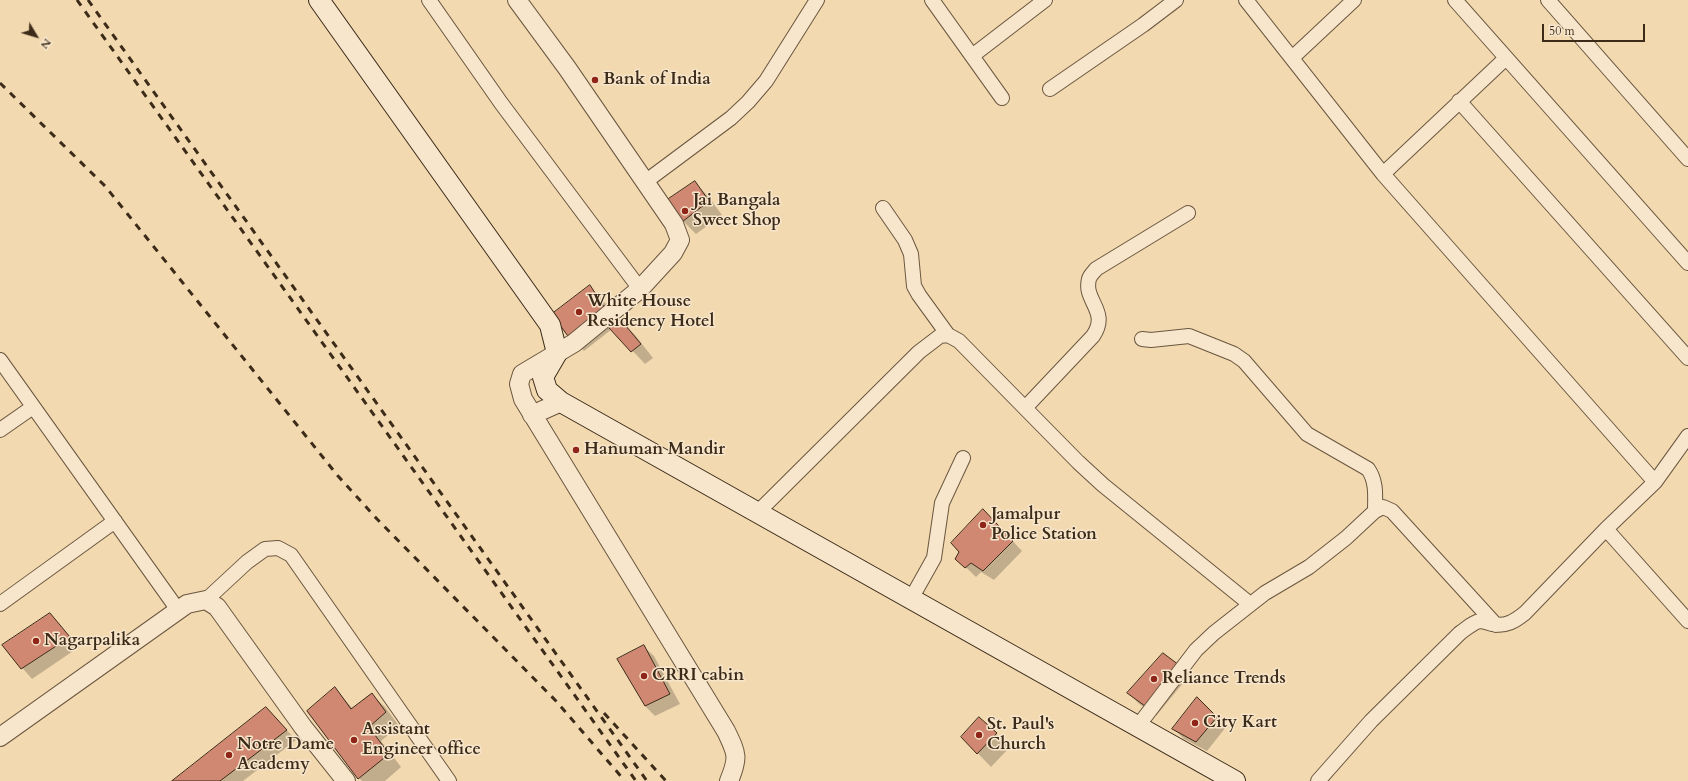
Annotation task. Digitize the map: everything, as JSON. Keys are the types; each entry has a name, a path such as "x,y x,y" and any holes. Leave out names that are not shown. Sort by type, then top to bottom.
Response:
{"main road":[{"path":"319,0 550,324 557,353 543,377 547,390 561,402 1235,781"}],"street":[{"path":"429,0 501,103 640,289"},
{"path":"517,0 567,68 674,224 680,240 673,253 640,289 574,343 522,374 519,384 522,399 726,731 736,752 735,766 729,781"},
{"path":"645,182 731,118 748,102 766,82 817,0"},
{"path":"932,0 1002,98"},
{"path":"972,56 1045,0"},
{"path":"1050,89 1143,25 1176,0"},
{"path":"1292,58 1354,0"},
{"path":"1455,0 1688,263"},
{"path":"1548,0 1688,159"},
{"path":"1253,3 1292,58 1383,174 1655,482"},
{"path":"1383,174 1506,58"},
{"path":"1459,101 1688,358"},
{"path":"883,208 905,240 911,254 914,286 948,335 959,341 1024,408 1103,484 1250,604"},
{"path":"1024,408 1099,328 1099,316 1088,288 1089,278 1096,269 1188,213"},
{"path":"757,513 919,352 940,336 948,335"},
{"path":"1142,339 1151,340 1189,336 1218,346 1244,360 1307,434 1368,469 1373,476 1375,484 1375,511"},
{"path":"0,360 178,610"},
{"path":"532,415 561,402"},
{"path":"0,430 32,407"},
{"path":"1318,781 1371,721 1460,633 1480,621 1496,625 1506,624 1514,621 1525,613 1606,529 1655,482 1688,436"},
{"path":"911,598 934,558 942,503 963,458"},
{"path":"1138,726 1196,650 1250,604 1265,593 1309,567 1346,538 1375,511 1383,507 1392,511 1496,625"},
{"path":"0,604 115,521"},
{"path":"1606,529 1688,621"},
{"path":"0,737 187,604 206,600 247,562 265,549 278,548 291,555 450,781"},
{"path":"206,600 217,607 303,727 346,781"}],"building":[{"name":"Jai Bangala Sweet Shop","path":"695,181 709,201 682,222 667,200"},
{"name":"White House Residency Hotel","path":"590,285 606,310 570,339 552,314"},
{"path":"621,320 641,344 631,352 609,328"},
{"name":"Jamalpur Police Station","path":"983,509 1013,541 983,571 971,563 965,568 955,559 959,552 951,543"},
{"name":"Nagarpalika","path":"50,613 70,637 21,669 2,645"},
{"name":"CRRI cabin","path":"644,645 670,694 645,706 617,659"},
{"name":"Reliance Trends","path":"1163,653 1179,665 1145,706 1127,693"},
{"name":"Assistant Engineer office","path":"335,687 351,709 372,693 386,712 369,727 389,754 358,779 307,711"},
{"name":"City Kart","path":"1197,697 1217,717 1196,742 1172,729"},
{"name":"Notre Dame Academy","path":"266,707 287,730 220,781 172,781"},
{"name":"St. Paul's Church","path":"979,717 997,733 977,754 961,737"}],"railway":[{"path":"77,0 636,781"},
{"path":"88,0 647,781"},
{"path":"0,83 105,186 338,476 377,519 556,701 625,781"},
{"path":"604,713 666,781"}],"place":[{"name":"Bank of India","path":"595,80"},
{"name":"Jai Bangala Sweet Shop","path":"685,211"},
{"name":"White House Residency Hotel","path":"579,312"},
{"name":"Hanuman Mandir","path":"576,450"},
{"name":"Jamalpur Police Station","path":"983,525"},
{"name":"Nagarpalika","path":"36,641"},
{"name":"CRRI cabin","path":"644,676"},
{"name":"Reliance Trends","path":"1154,679"},
{"name":"City Kart","path":"1195,723"},
{"name":"St. Paul's Church","path":"979,735"},
{"name":"Assistant Engineer office","path":"354,740"},
{"name":"Notre Dame Academy","path":"229,755"}]}
